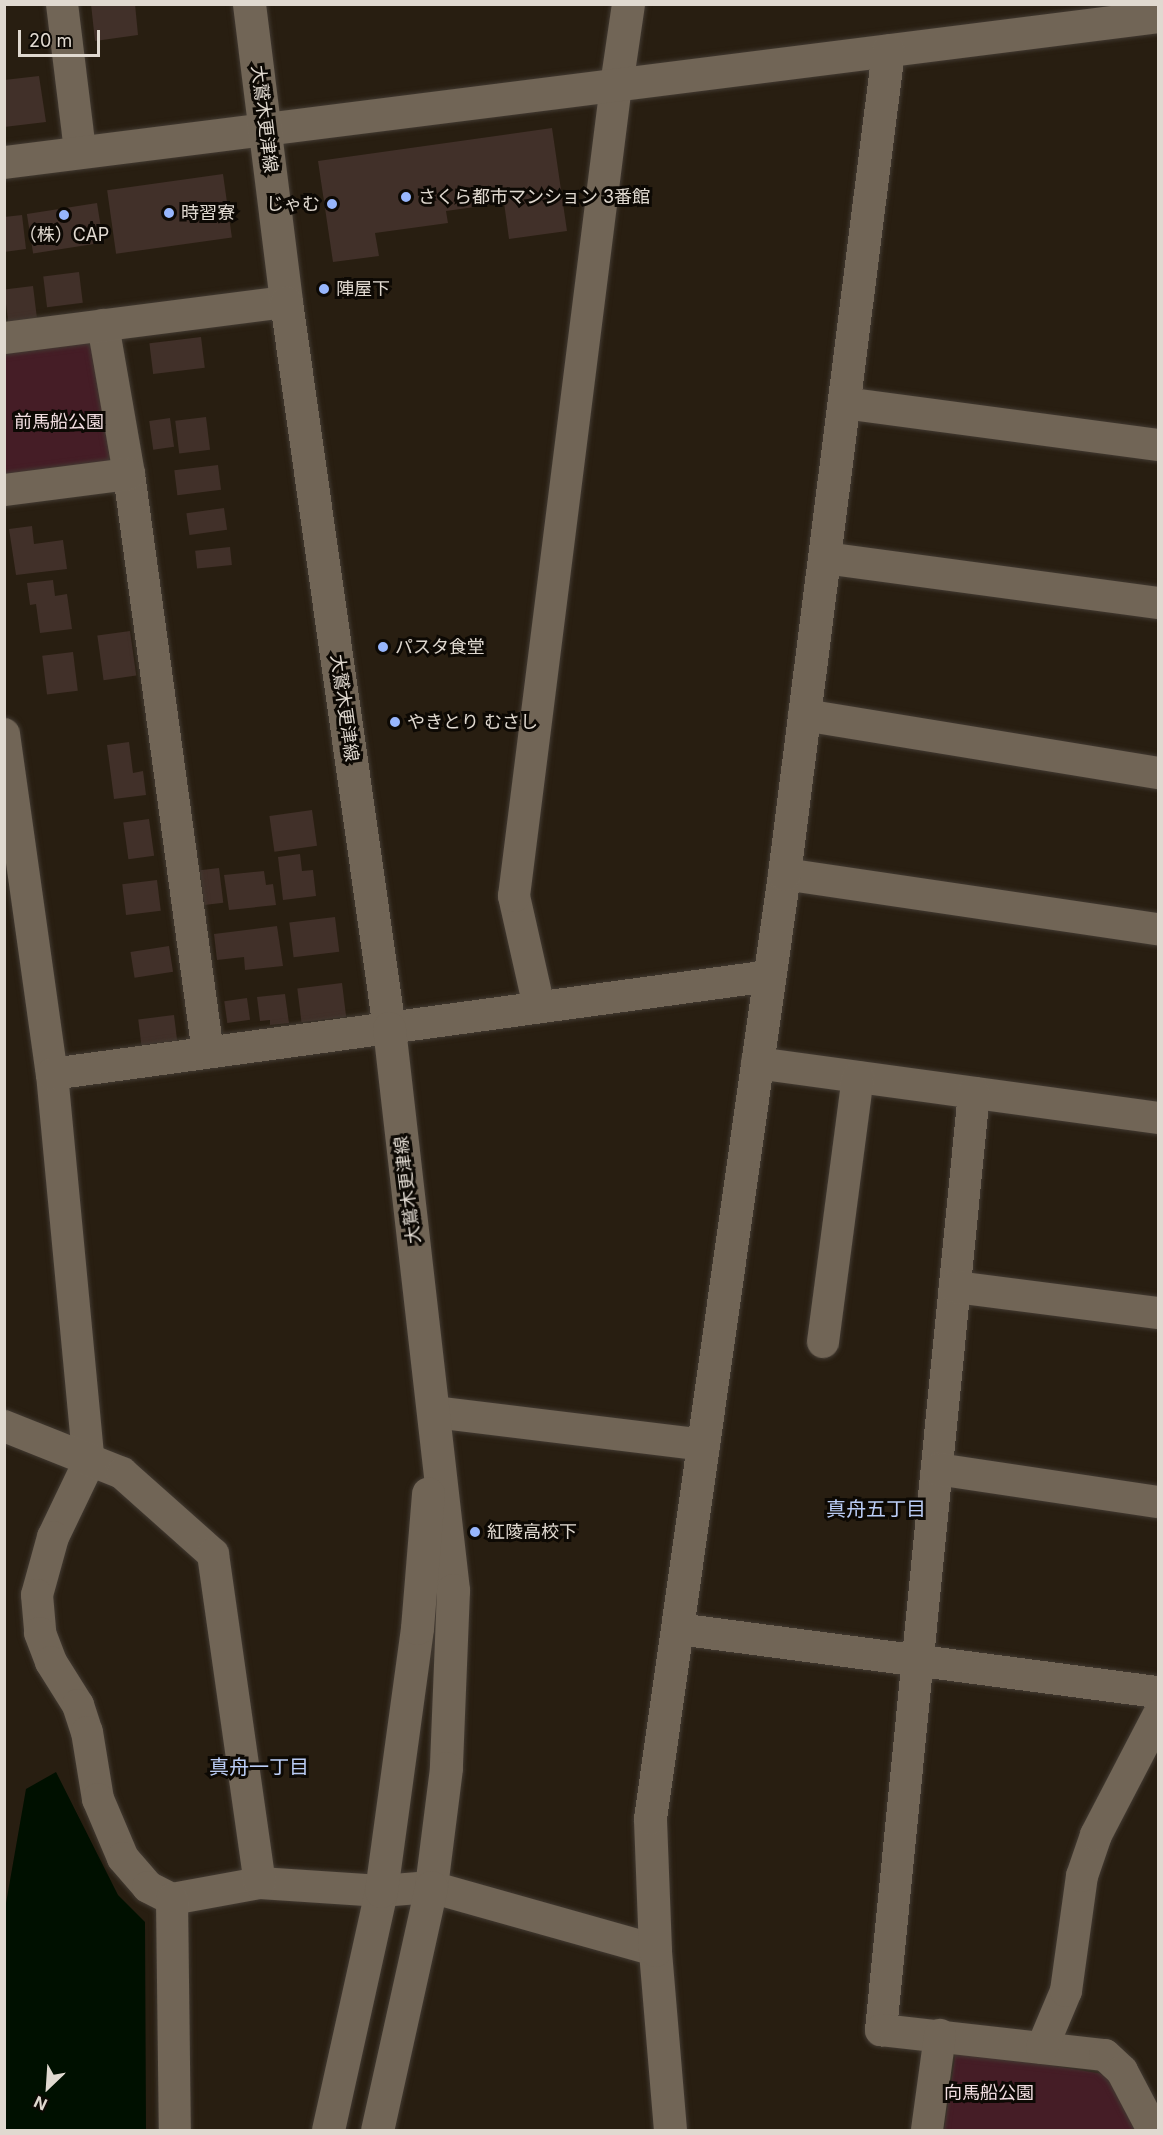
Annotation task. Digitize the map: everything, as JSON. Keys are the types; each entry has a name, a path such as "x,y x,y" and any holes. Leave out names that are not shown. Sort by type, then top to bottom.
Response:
{"street":[{"path":"62,4 80,151"},
{"name":"大鷲木更津線","path":"249,4 286,302 389,1028 435,1412"},
{"path":"539,1007 514,896 628,4"},
{"path":"4,162 265,126 616,85 1158,16"},
{"path":"670,2130 655,1950 650,1818 784,874 888,51"},
{"path":"4,338 286,302"},
{"path":"104,325 129,474 208,1053"},
{"path":"844,403 1158,445"},
{"path":"4,490 129,474"},
{"path":"825,558 1158,603"},
{"path":"804,715 1158,773"},
{"path":"4,734 52,1074 89,1462 53,1537 38,1595 40,1633 51,1662 78,1705 87,1732 98,1799 123,1858 148,1887 172,1899 260,1883 381,1891 431,1887 655,1950"},
{"path":"784,874 1158,929"},
{"path":"52,1074 769,976"},
{"path":"757,1063 1158,1118"},
{"path":"823,1342 858,1077"},
{"path":"974,1093 881,2030 1105,2055 1122,2072 1153,2130"},
{"path":"955,1287 1158,1313"},
{"path":"435,1412 704,1445"},
{"path":"377,2130 431,1887 446,1768 453,1590 435,1412"},
{"path":"328,2130 381,1891 417,1628 435,1412"},
{"path":"4,1426 89,1462 122,1473 213,1554 260,1883"},
{"path":"937,1469 1158,1502"},
{"path":"678,1629 1158,1692"},
{"path":"1042,2048 1066,1991 1082,1876 1096,1835 1158,1716"},
{"path":"172,1899 175,2130"},
{"path":"927,2130 940,2035"}],"green space":[{"name":"前馬船公園","path":"99,333 122,469 5,484 4,345"},
{"name":"向馬船公園","path":"956,2050 1110,2075 1137,2130 944,2130"}],"shaded area":[{"path":"56,1772 118,1895 145,1922 146,2130 5,2130 5,1909 26,1789"}],"building":[{"path":"91,4 135,4 138,35 95,41"},
{"path":"39,76 46,122 4,127 4,80"},
{"name":"さくら都市マンション 3番館","path":"552,128 567,231 509,239 502,188 487,190 489,205 446,211 448,223 375,233 379,256 333,262 318,161"},
{"name":"時習寮","path":"223,174 232,237 116,254 107,190"},
{"path":"97,203 103,243 33,254 27,214"},
{"path":"22,215 26,249 4,252 4,217"},
{"path":"79,272 83,303 47,307 43,276"},
{"path":"33,286 37,319 8,322 4,290"},
{"path":"201,337 205,368 153,374 149,343"},
{"path":"206,417 210,450 179,454 175,421"},
{"path":"170,418 174,447 153,450 149,421"},
{"path":"218,465 221,490 177,495 174,470"},
{"path":"224,508 227,530 189,535 186,513"},
{"path":"32,526 34,544 63,540 67,569 16,575 9,529"},
{"path":"230,547 232,565 197,569 195,551"},
{"path":"53,580 55,596 67,594 72,629 40,633 36,604 30,605 27,583"},
{"path":"130,631 136,676 104,680 97,636"},
{"path":"73,652 78,691 47,694 42,656"},
{"path":"129,742 133,773 143,771 146,795 114,799 107,745"},
{"path":"312,810 317,846 274,852 269,816"},
{"path":"149,819 154,856 128,859 123,823"},
{"path":"300,854 302,871 313,870 316,896 283,900 278,857"},
{"path":"219,868 223,903 204,905 200,870"},
{"path":"264,871 266,885 273,884 276,905 229,910 224,875"},
{"path":"157,880 161,911 126,915 122,884"},
{"path":"335,917 339,952 294,957 289,923"},
{"path":"277,926 283,966 245,970 244,957 217,960 214,934"},
{"path":"169,946 173,972 135,978 130,952"},
{"path":"342,983 346,1017 301,1022 297,988"},
{"path":"285,994 289,1023 270,1025 270,1020 260,1021 257,997"},
{"path":"247,998 250,1020 227,1023 224,1001"},
{"path":"174,1015 177,1041 141,1045 138,1019"}],"place":[{"name":"さくら都市マンション 3番館","path":"406,197"},
{"name":"じゃむ","path":"332,204"},
{"name":"時習寮","path":"169,213"},
{"name":"（株）CAP","path":"64,215"},
{"name":"陣屋下","path":"324,289"},
{"name":"パスタ食堂","path":"383,647"},
{"name":"やきとり むさし","path":"395,722"},
{"name":"紅陵高校下","path":"475,1532"}],"district":[{"name":"真舟五丁目","path":"876,1509"},
{"name":"真舟一丁目","path":"259,1767"}]}
